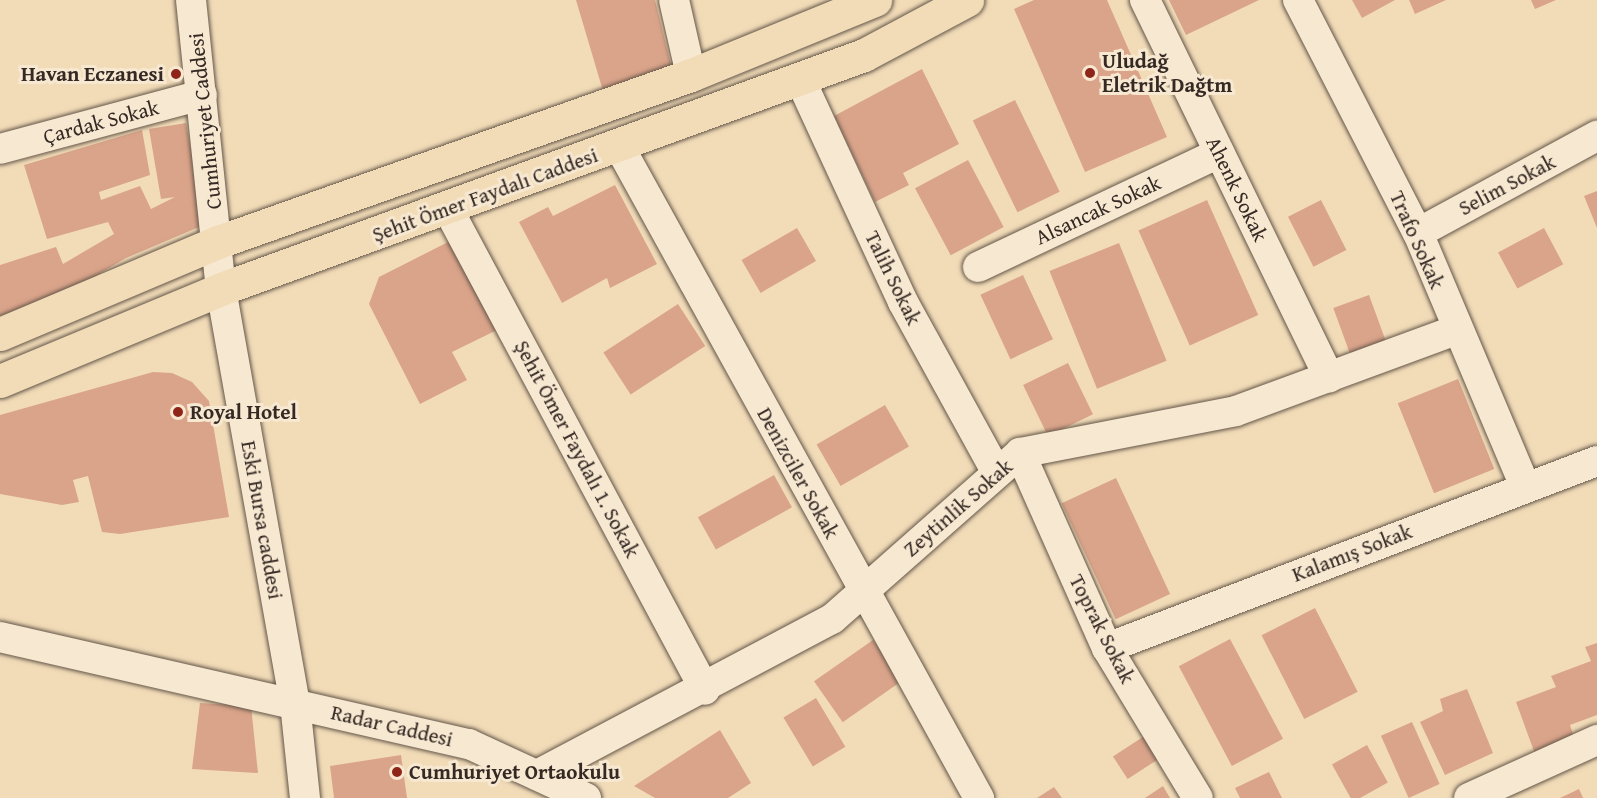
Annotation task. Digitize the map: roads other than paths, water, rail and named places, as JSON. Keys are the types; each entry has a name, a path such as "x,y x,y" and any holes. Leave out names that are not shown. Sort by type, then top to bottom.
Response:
{"main road":[{"name":"Şehit Ömer Faydalı Caddesi","path":"0,334 218,242 691,75 875,0"},
{"name":"Şehit Ömer Faydalı Caddesi","path":"0,381 221,288 448,209 864,55 967,0"}],"street":[{"name":"Cumhuriyet Caddesi","path":"191,0 218,242"},
{"path":"674,0 691,75"},
{"name":"Ahenk Sokak","path":"1145,0 1329,377"},
{"name":"Trafo Sokak","path":"1298,0 1418,233 1456,330 1525,486"},
{"name":"Talih Sokak","path":"800,79 903,302 996,471"},
{"name":"Çardak Sokak","path":"0,149 202,94"},
{"name":"Selim Sokak","path":"1418,233 1597,136"},
{"name":"Denizciler Sokak","path":"619,146 980,798"},
{"name":"Alsancak Sokak","path":"978,267 1219,153"},
{"name":"Şehit Ömer Faydalı 1. Sokak","path":"448,209 705,690"},
{"name":"Eski Bursa caddesi","path":"218,242 221,288 295,703 305,798"},
{"name":"Zeytinlik Sokak","path":"537,775 705,690 832,619 996,471 1020,453 1236,411 1456,330"},
{"name":"Toprak Sokak","path":"1020,453 1107,648 1198,798"},
{"name":"Kalamış Sokak","path":"1107,648 1525,486 1597,461"},
{"name":"Radar Caddesi","path":"0,637 469,744 586,798"},
{"path":"1469,798 1597,740"}],"place":[{"name":"Uludağ Eletrik Dağtm","path":"1090,73"},
{"name":"Havan Eczanesi","path":"176,74"},
{"name":"Royal Hotel","path":"178,412"},
{"name":"Cumhuriyet Ortaokulu","path":"397,772"}]}
